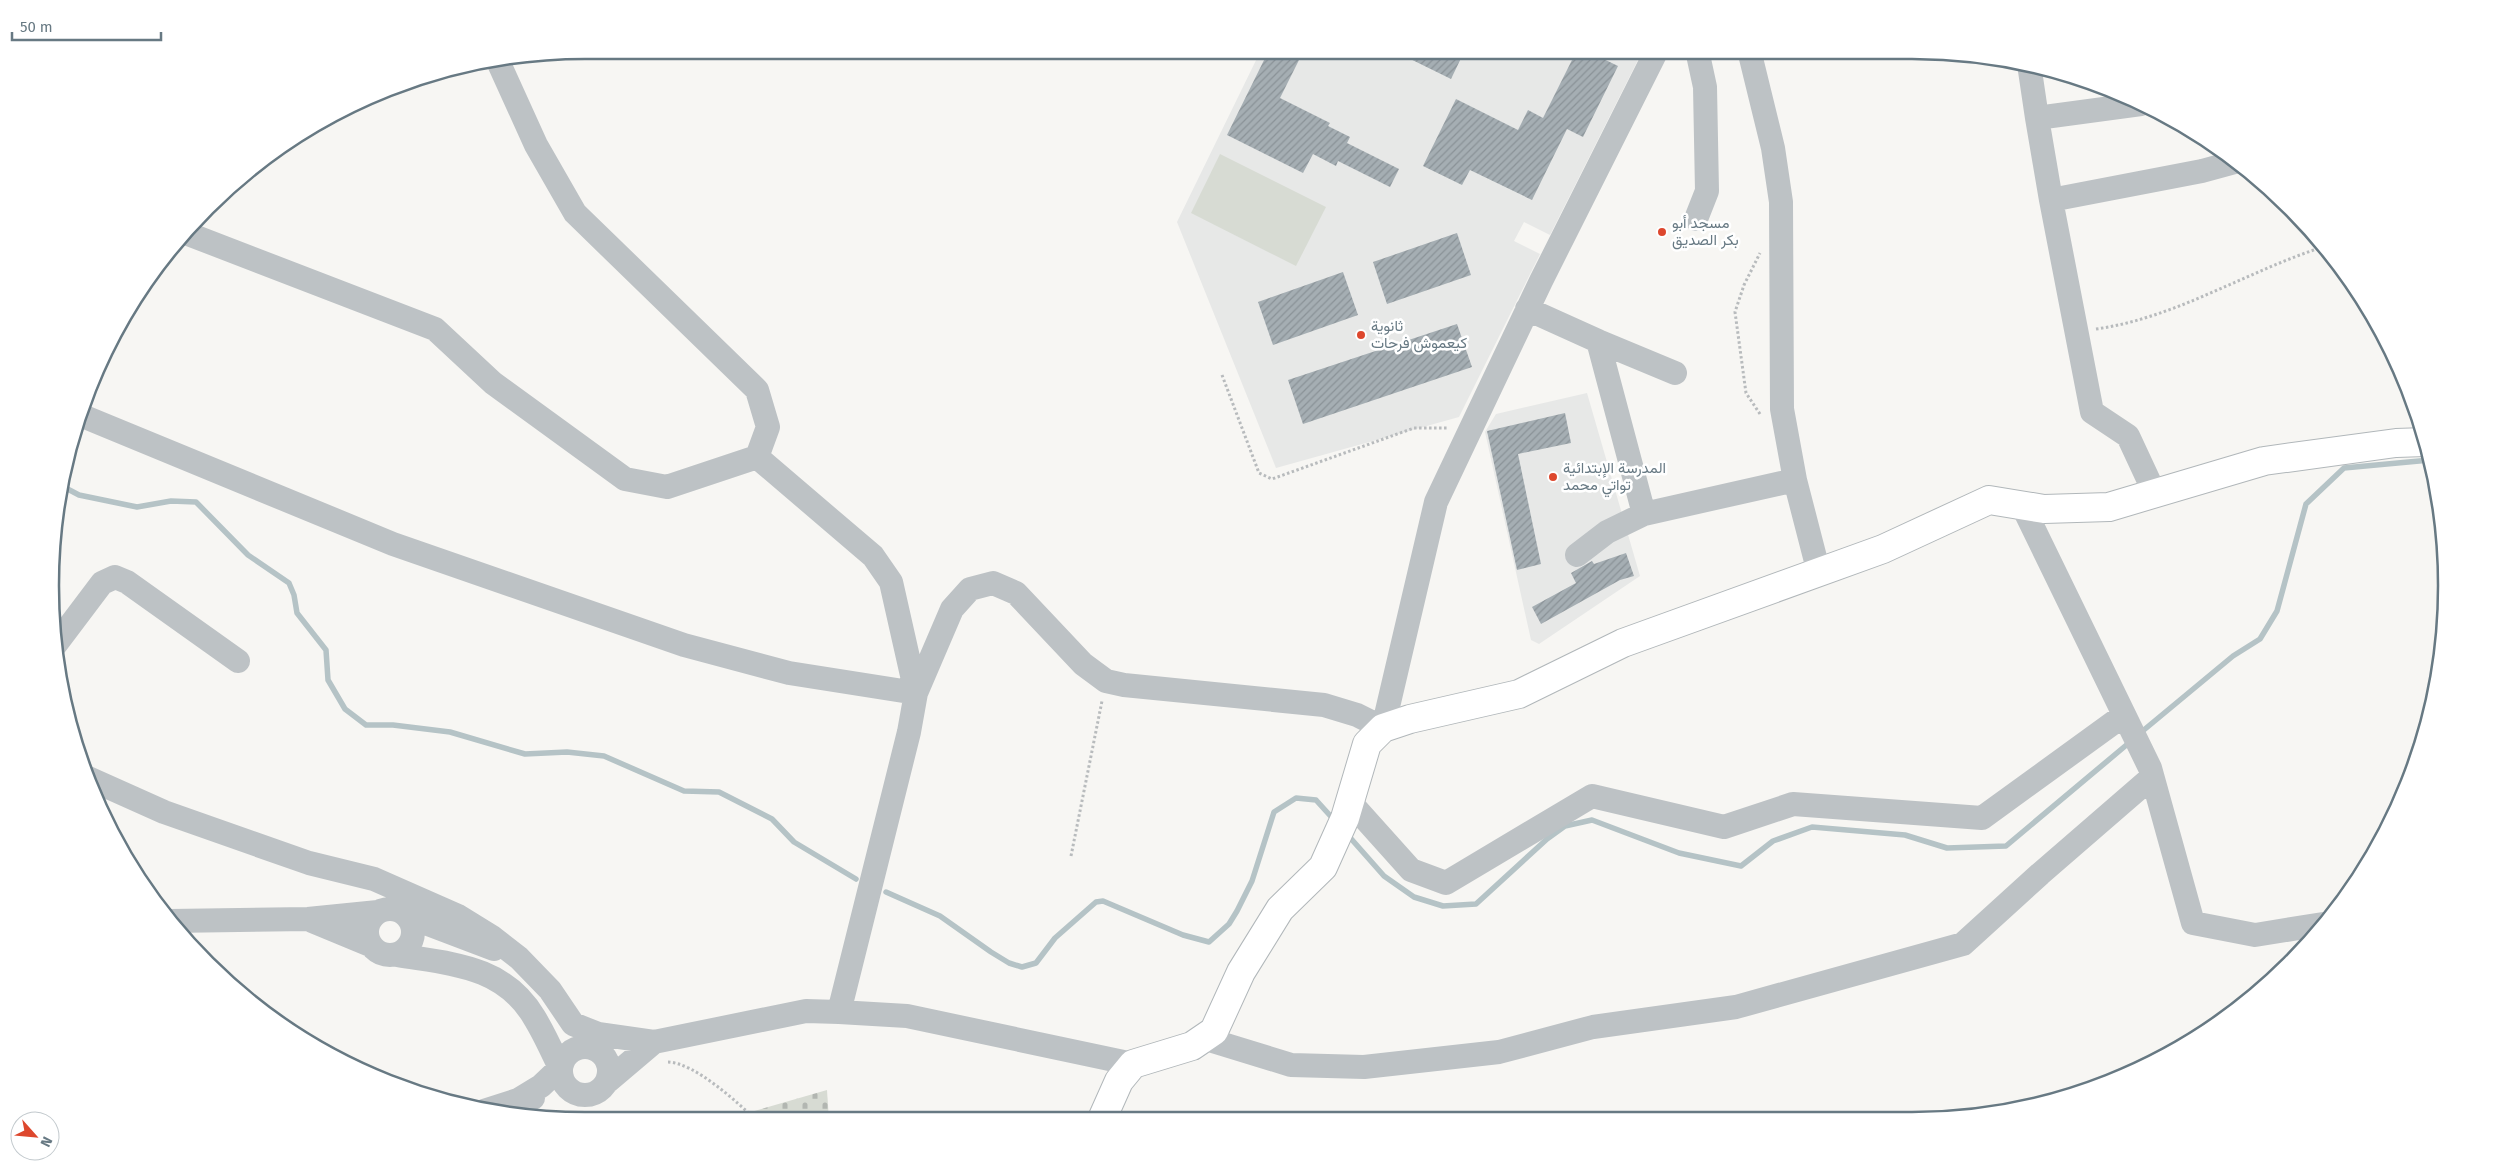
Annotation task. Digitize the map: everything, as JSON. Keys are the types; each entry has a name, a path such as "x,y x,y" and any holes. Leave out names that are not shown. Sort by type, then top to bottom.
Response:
{"main road":[{"path":"1105,1112 1119,1081 1133,1064 1192,1046 1214,1031 1241,972 1280,909 1323,867 1344,819 1367,744 1383,728 1410,719 1519,694 1623,642 1883,549 1989,500 2044,509 2109,507 2264,462 2396,443 2418,442"}],"street":[{"path":"839,1012 909,732 916,693 952,609 970,589 993,583 1016,593 1083,664 1106,680 1124,685 1324,705 1357,715 1383,728 1436,502 1527,309 1652,59"},
{"path":"1696,219 1707,191 1706,87 1699,59"},
{"path":"1751,59 1773,148 1781,202 1782,409 1796,480 1819,573"},
{"path":"500,66 536,145 575,213 757,390 768,427 757,457"},
{"path":"2030,73 2051,200 2092,412 2128,436 2155,494"},
{"path":"2037,118 2128,106"},
{"path":"2051,200 2202,171 2227,164"},
{"path":"192,235 435,329 493,383 625,479 667,486 757,457"},
{"path":"1527,309 1675,373"},
{"path":"1598,341 1644,514"},
{"path":"86,418 393,544 684,645 789,673 916,693"},
{"path":"757,457 873,556 891,582 916,693"},
{"path":"1577,555 1607,532 1644,514 1796,480"},
{"path":"2022,505 2152,777 2193,923 2255,935 2314,925"},
{"path":"61,637 102,583 115,577 127,582 238,661"},
{"path":"1344,819 1410,870 1446,882 1592,796 1724,827 1793,804 1982,818 2131,730"},
{"path":"1203,1038 1291,1065 1364,1067 1499,1052 1593,1027 1736,1007 1755,1002 1964,944 2040,874 2152,777"},
{"path":"97,782 164,812 309,863 374,879 413,906 485,947 519,958"},
{"path":"397,955 410,945 413,938 413,906"},
{"path":"180,921 308,919 378,912 413,906 458,916 492,937 519,958 550,990 573,1024 609,1065 608,1081"},
{"path":"370,945 366,930 372,917 378,912"},
{"path":"458,916 485,947 512,990 534,1016 560,1068 563,1083 575,1094"},
{"path":"308,919 337,929 370,945 382,954 460,965 487,973 512,990"},
{"path":"518,1100 541,1086 560,1068 568,1053 584,1046 596,1049 653,1048 806,1011 907,1016 1133,1064"},
{"path":"573,1024 598,1034 653,1048"},
{"path":"502,1105 518,1100 575,1094 582,1096 597,1092 608,1081 653,1048"}],"path":[{"path":"1760,415 1746,393 1735,312 1756,258 1765,246 1782,245"},
{"path":"2076,332 2118,326 2170,308 2317,249"},
{"path":"1222,375 1259,473 1272,479 1414,428 1471,427"},
{"path":"1071,856 1106,680"},
{"path":"653,1048 673,1063 694,1072 715,1085 736,1100 748,1112"}],"shaded area":[{"name":"ثانوية كيعموش فرحات","path":"1257,59 1638,59 1550,235 1524,222 1514,241 1540,254 1459,417 1276,468 1177,222"},
{"name":"المدرسة الإبتدائية تواتي محمد","path":"1587,393 1640,576 1539,644 1531,640 1485,432 1496,414"}],"green space":[{"path":"1220,154 1326,207 1296,266 1191,213"},
{"path":"827,1090 828,1112 751,1112"}],"building":[{"path":"1265,59 1300,59 1280,98 1330,123 1328,126 1350,137 1347,143 1399,169 1390,187 1338,161 1336,166 1313,154 1303,173 1227,135"},
{"path":"1410,59 1461,59 1451,79"},
{"path":"1572,59 1604,59 1618,66 1583,137 1567,129 1532,200 1470,170 1462,185 1423,166 1456,99 1518,130 1528,110 1543,118"},
{"path":"1457,233 1471,275 1387,304 1373,262"},
{"path":"1343,272 1358,315 1273,345 1258,302"},
{"path":"1457,324 1472,367 1303,424 1288,380"},
{"path":"1565,413 1571,443 1518,454 1541,564 1517,570 1487,431"},
{"path":"1626,553 1634,576 1620,580 1541,624 1532,607 1576,583 1571,573 1592,561 1594,564"}],"waterway":[{"path":"2139,734 2233,656 2260,639 2277,611 2306,504 2344,468 2423,461"},
{"path":"68,489 79,495 137,507 171,501 196,502 248,555 289,583 294,595 297,613 326,650 328,680 345,709 366,725 393,725 450,732 525,754 567,752 604,756 684,791 719,792 772,819 794,842 856,879"},
{"path":"1346,833 1384,876 1414,897 1443,906 1476,904 1547,839 1565,826 1592,820 1679,853 1741,866 1773,841 1812,827 1905,835 1947,848 2006,846 2130,742"},
{"path":"886,892 940,916 991,952 1009,963 1022,967 1036,963 1055,938 1096,902 1103,901 1183,935 1209,942 1229,924 1237,911 1252,881 1274,812 1296,798 1316,800 1335,821"}],"place":[{"name":"مسجد أبو بكر الصديق","path":"1662,232"},
{"name":"ثانوية كيعموش فرحات","path":"1361,335"},
{"name":"المدرسة الإبتدائية تواتي محمد","path":"1553,477"}]}
